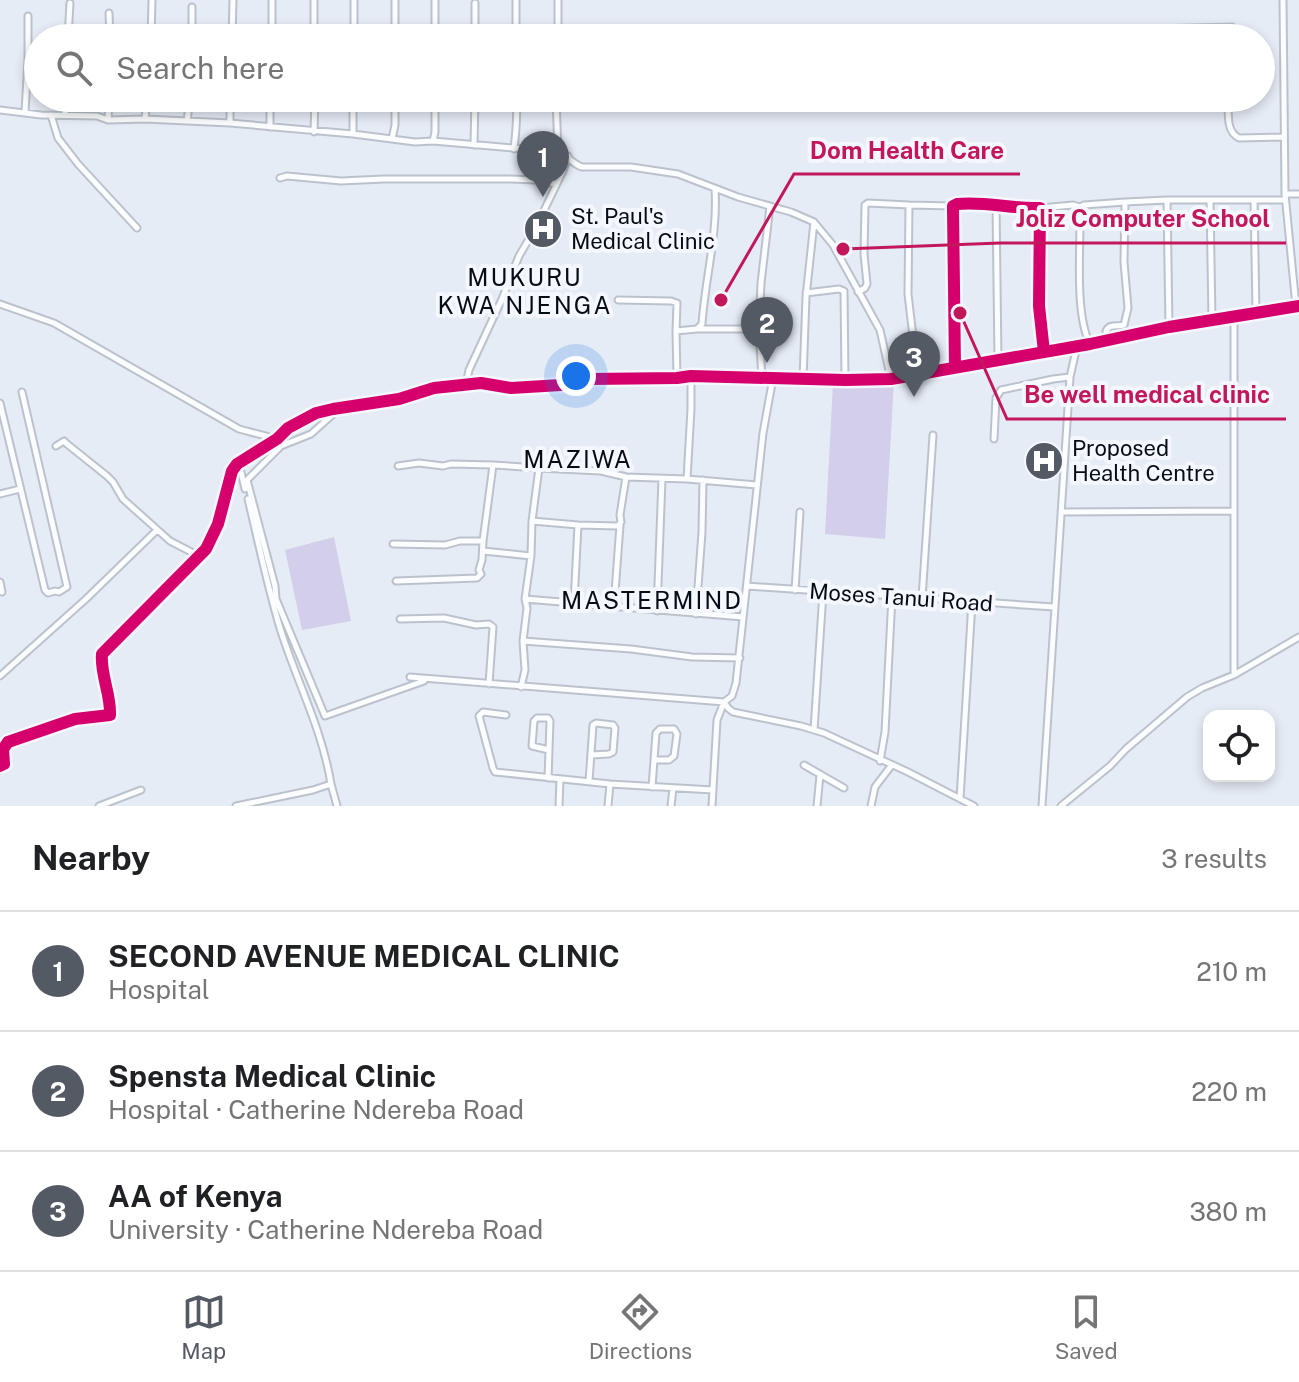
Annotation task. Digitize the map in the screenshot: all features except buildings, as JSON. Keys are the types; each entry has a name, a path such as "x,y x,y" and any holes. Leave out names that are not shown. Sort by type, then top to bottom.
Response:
{"street":[{"path":"151,24 152,0"},
{"path":"232,24 233,0"},
{"path":"272,0 272,24"},
{"path":"314,0 314,24"},
{"path":"354,0 354,24"},
{"path":"395,0 395,24"},
{"path":"435,0 435,24"},
{"path":"516,0 516,24"},
{"path":"558,0 558,24"},
{"path":"0,766 4,764 3,749 8,742 75,719 110,715 111,699 102,654 208,547 218,524 232,471 239,463 300,420 316,413 399,399 434,388 481,383 511,388 561,385 589,379 691,376 891,379 1298,306 1285,197 1283,0"},
{"path":"69,24 70,3"},
{"path":"475,3 475,24"},
{"path":"192,7 192,24"},
{"path":"109,13 109,24"},
{"path":"28,16 28,24"},
{"path":"0,110 24,112"},
{"path":"25,112 97,116 108,120 230,123 415,142 558,152 582,167 653,169 678,174 814,222 833,245 869,309 883,339 891,379"},
{"path":"108,112 108,120"},
{"path":"145,119 146,112"},
{"path":"187,121 188,112"},
{"path":"230,112 230,123"},
{"path":"270,112 270,127"},
{"path":"314,132 315,112"},
{"path":"353,112 353,134"},
{"path":"392,139 395,112"},
{"path":"433,141 435,112"},
{"path":"474,145 475,112"},
{"path":"514,149 518,112"},
{"path":"557,112 558,152"},
{"path":"1229,112 1230,130 1234,136 1284,137"},
{"path":"51,115 58,138 65,148 137,228"},
{"path":"466,385 469,370 519,256 536,227 568,156"},
{"path":"280,178 341,181 523,179 556,184"},
{"path":"697,329 702,324 715,189"},
{"path":"858,292 867,284 864,254 865,205 868,203 953,206 962,203 1040,208 1167,200 1254,200 1299,194"},
{"path":"1167,200 1169,327"},
{"path":"1254,200 1256,313"},
{"path":"1210,201 1212,320"},
{"path":"1111,339 1107,329 1124,325 1128,308 1124,262 1125,202"},
{"path":"996,204 998,360"},
{"path":"909,205 907,279 913,375"},
{"path":"762,378 759,329 761,283 770,206"},
{"path":"953,206 955,367"},
{"path":"1080,207 1081,298 1085,334 1090,344"},
{"path":"1040,208 1039,306 1044,352"},
{"path":"803,379 806,293 814,222"},
{"path":"806,293 844,291 845,380"},
{"path":"618,300 677,303 677,378"},
{"path":"0,304 54,323 239,429 277,439"},
{"path":"1234,317 1234,675"},
{"path":"676,331 759,329"},
{"path":"1042,806 1070,377 1077,346"},
{"path":"687,479 691,376"},
{"path":"994,439 996,398 1001,390 1070,377"},
{"path":"410,677 729,700 735,690 740,658 757,485 773,378"},
{"path":"0,403 45,590 49,593 61,592 67,587 22,392"},
{"path":"340,408 311,434 277,449 247,480 276,599 325,716 428,679"},
{"path":"922,598 933,435"},
{"path":"56,446 64,441 113,482 123,499 157,530 199,556"},
{"path":"239,463 280,628 314,719 337,806"},
{"path":"398,466 419,463 493,465 757,485"},
{"path":"396,581 477,578 481,574 479,570 493,465"},
{"path":"521,687 525,670 525,599 539,468"},
{"path":"614,606 626,477"},
{"path":"657,611 662,479"},
{"path":"696,614 703,480"},
{"path":"0,494 20,489"},
{"path":"1061,512 1234,511"},
{"path":"795,590 800,512"},
{"path":"532,521 620,525"},
{"path":"574,603 578,525"},
{"path":"0,676 157,530"},
{"path":"393,544 445,545 460,541 483,541"},
{"path":"483,551 531,556"},
{"path":"0,582 2,592"},
{"name":"Moses Tanui Road","path":"747,586 1054,607"},
{"path":"814,730 823,592"},
{"path":"880,761 885,732 892,596"},
{"path":"525,599 743,617"},
{"path":"960,799 972,602"},
{"path":"400,619 444,618 476,625 489,624 493,627 489,684"},
{"path":"1061,806 1180,702 1299,637"},
{"path":"523,641 692,657 740,658"},
{"path":"724,702 733,712 814,730 974,806"},
{"path":"712,806 716,729 724,702"},
{"path":"506,715 483,712 479,716 494,770 498,773 713,790"},
{"path":"548,778 549,750 550,721 548,718 537,718 534,721 532,746 549,750"},
{"path":"588,781 593,725 612,724 615,728 613,752 592,755"},
{"path":"652,787 654,760 657,731 674,729 677,734 674,756 669,760 654,760"},
{"path":"804,765 844,788"},
{"path":"871,806 875,787 891,766"},
{"path":"817,806 820,774"},
{"path":"559,806 560,779"},
{"path":"236,806 331,784"},
{"path":"608,806 610,784"},
{"path":"671,806 673,788"},
{"path":"99,806 141,790"}],"shaded area":[{"path":"894,381 885,539 825,534 833,383"},
{"path":"334,537 351,621 302,630 285,550"}],"cycle path":[{"path":"955,367 953,206 957,204 1040,208 1039,306 1044,352"},
{"path":"0,766 4,764 3,749 8,742 75,719 110,715 102,654 206,549 218,524 232,471 237,464 277,439 288,428 316,413 399,399 434,388 481,383 511,388 561,385 589,379 691,376 891,379 1299,306"}],"place":[{"name":"SECOND AVENUE MEDICAL CLINIC","path":"543,197"},
{"name":"St. Paul's Medical Clinic","path":"543,229"},
{"name":"Joliz Computer School","path":"843,249"},
{"name":"Dom Health Care","path":"721,300"},
{"name":"Be well medical clinic","path":"960,313"},
{"name":"Spensta Medical Clinic","path":"767,363"},
{"name":"AA of Kenya","path":"914,397"},
{"name":"Proposed Health Centre","path":"1044,461"}],"district":[{"name":"MUKURU KWA NJENGA","path":"525,292"},
{"name":"MAZIWA","path":"578,460"},
{"name":"MASTERMIND","path":"652,601"}]}
